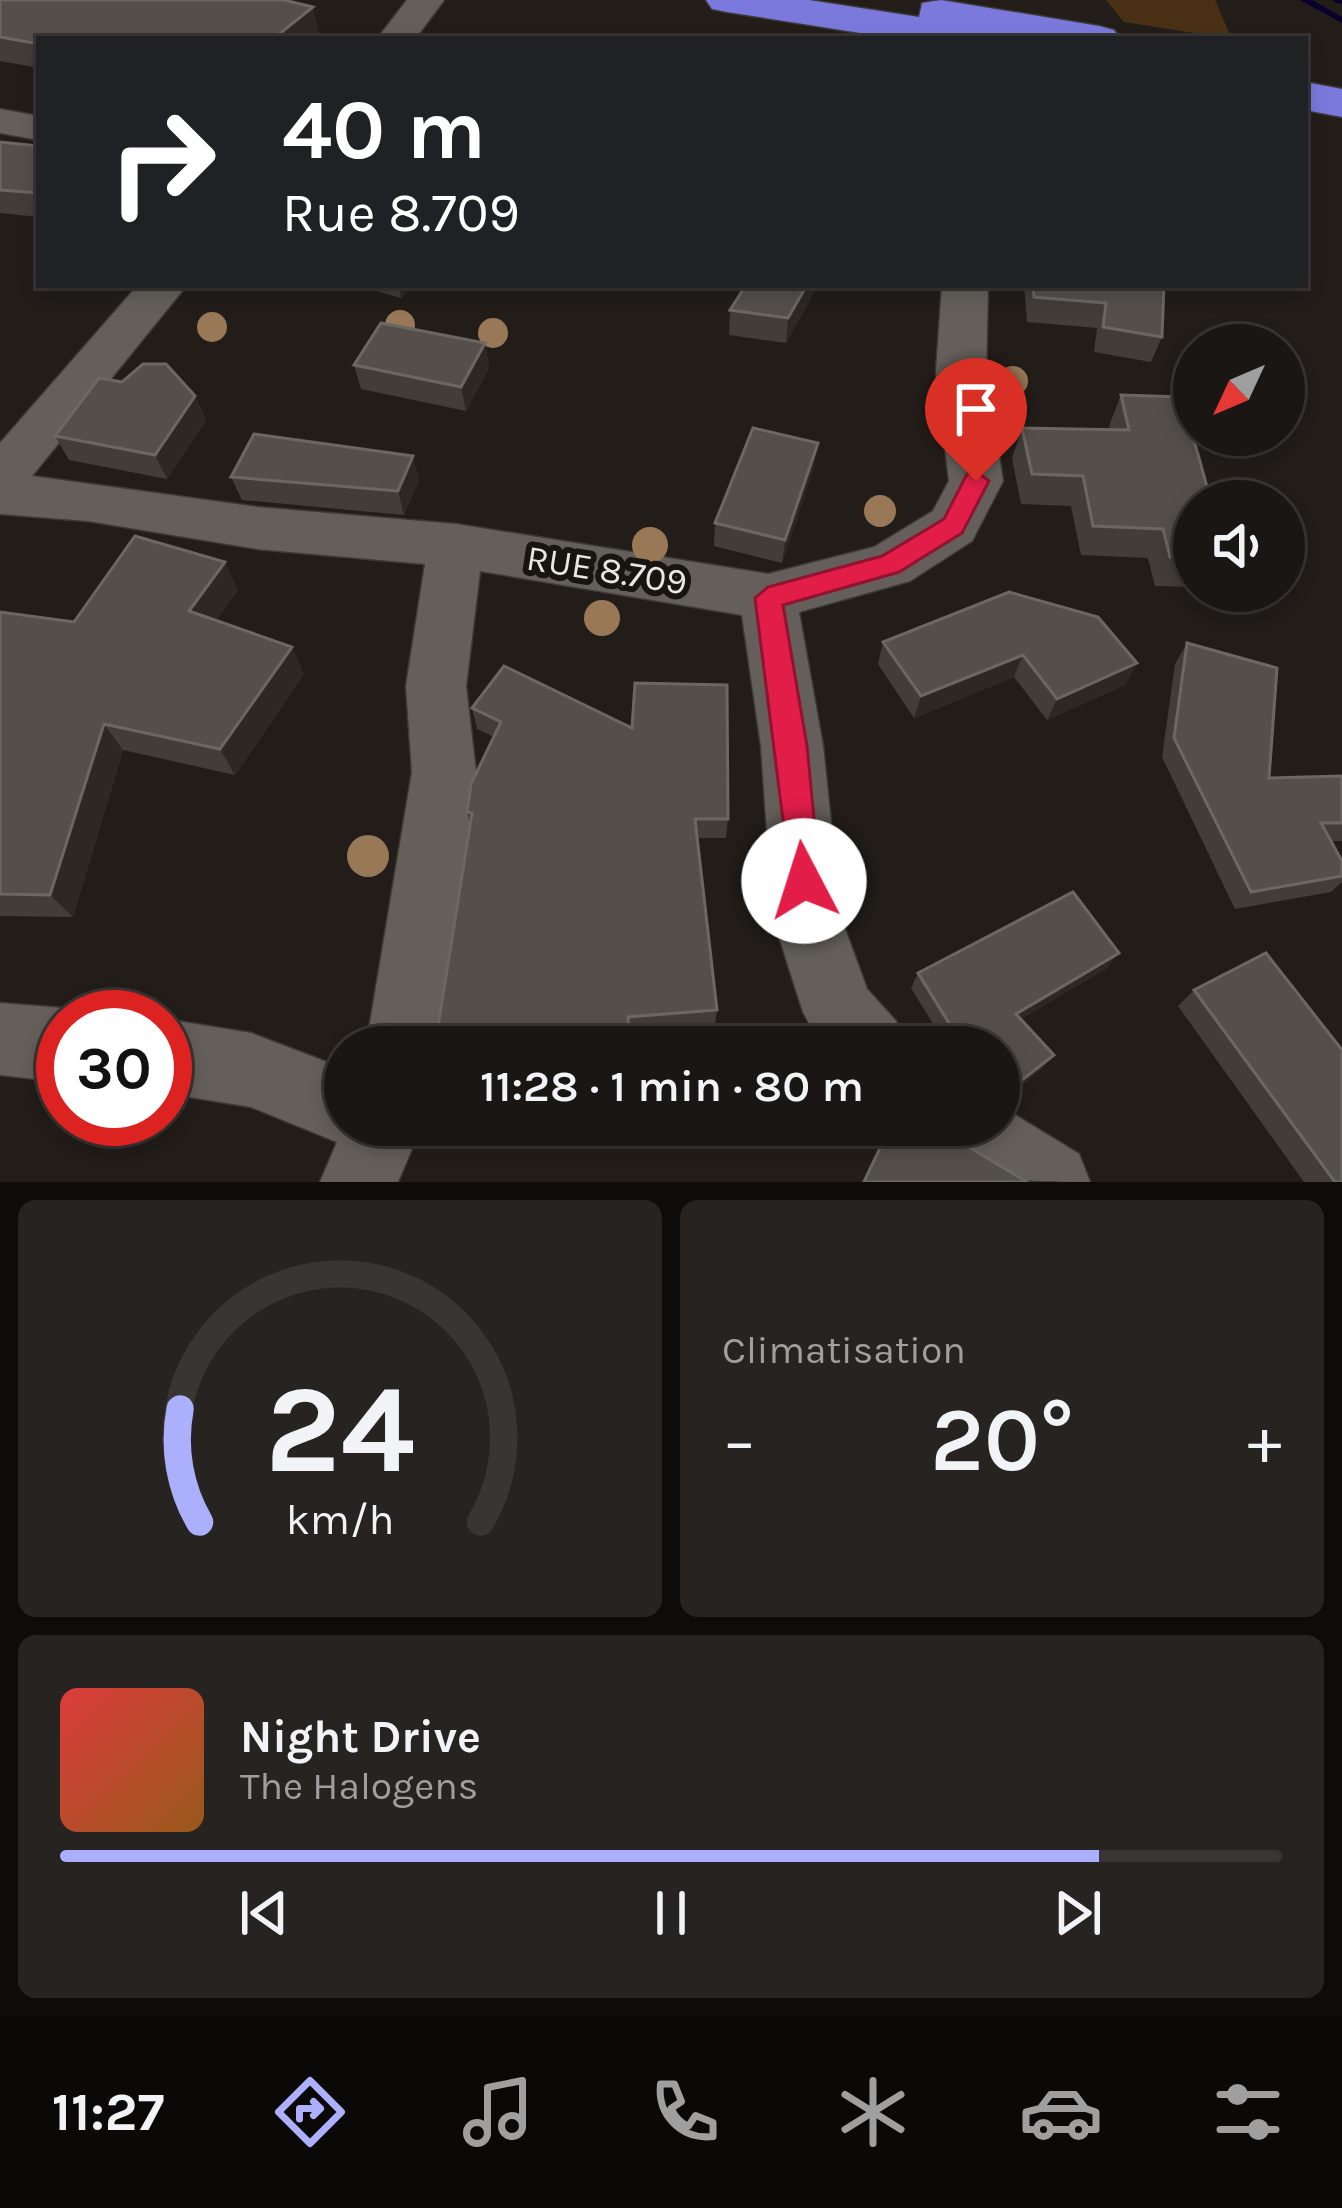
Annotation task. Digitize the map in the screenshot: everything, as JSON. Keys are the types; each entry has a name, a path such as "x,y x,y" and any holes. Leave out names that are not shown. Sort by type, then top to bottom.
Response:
{"highway":[{"path":"727,0 960,36"},
{"path":"863,0 1081,36"},
{"path":"1308,75 1342,81"},
{"path":"1308,97 1342,103"}],"street":[{"path":"398,36 426,0"},
{"path":"0,122 36,128"},
{"path":"0,478 161,288"},
{"name":"RUE 8.709","path":"0,494 88,502 257,528 456,545 768,598 890,565 953,526 962,513 976,481 961,372 965,288"},
{"path":"406,1026 444,772 436,686 456,545"},
{"path":"768,598 792,746 807,918 839,1012 851,1026"},
{"path":"0,1039 36,1042"},
{"path":"192,1061 251,1070 324,1098"},
{"path":"359,1182 375,1146"},
{"path":"994,1146 1051,1182"}],"shaded area":[{"path":"1106,0 1215,0 1231,36 1213,36 1124,22"}],"building":[{"path":"0,0 284,0 313,7 277,36 36,36 36,43 0,37"},
{"path":"0,142 36,146 36,193 0,190"},
{"path":"744,288 805,288 788,318 730,310"},
{"path":"1033,288 1164,288 1162,337 1103,327 1106,303 1034,297"},
{"path":"381,323 485,343 461,387 354,365"},
{"path":"143,364 166,364 195,396 155,455 55,436 99,378 122,382"},
{"path":"1121,395 1173,397 1173,456 1198,456 1205,480 1173,480 1173,557 1163,529 1093,526 1083,476 1032,474 1022,428 1129,430"},
{"path":"753,428 818,443 785,540 715,523"},
{"path":"254,434 413,456 398,491 231,477"},
{"path":"135,536 225,562 189,611 292,647 220,749 104,724 50,895 0,894 0,612 74,622"},
{"path":"1009,592 1098,617 1137,663 1057,699 1023,655 921,696 883,642"},
{"path":"1187,643 1277,668 1269,778 1342,776 1342,823 1321,823 1342,861 1342,876 1251,892 1174,738"},
{"path":"504,666 632,728 635,683 727,685 728,819 695,819 717,1010 628,1017 629,1026 438,1026 472,813 467,812 471,784 501,722 472,708"},
{"path":"1073,892 1119,953 1016,1014 1054,1055 1020,1082 1020,1026 951,1026 918,973"},
{"path":"1266,953 1342,1050 1342,1182 1335,1182 1194,990"},
{"path":"881,1146 967,1146 1027,1182 864,1182"}],"waterway":[{"path":"1305,0 1341,20"},
{"path":"1337,0 1342,1"}],"route":[{"path":"804,881 792,746 768,598 890,565 953,526 976,481"}]}
